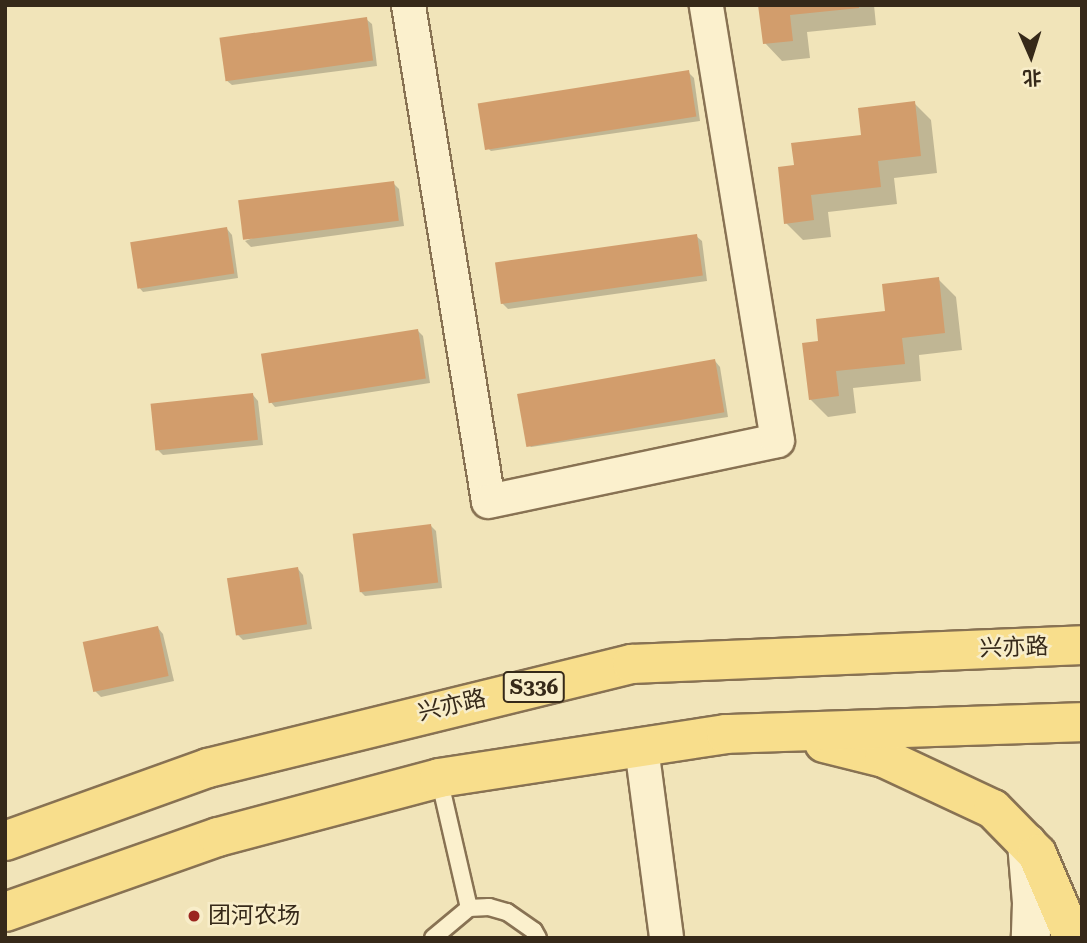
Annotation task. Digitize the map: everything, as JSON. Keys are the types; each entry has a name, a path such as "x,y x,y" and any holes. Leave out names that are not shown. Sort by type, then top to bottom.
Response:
{"main road":[{"name":"兴亦路","path":"5,841 208,768 632,664 1082,645"},
{"path":"5,912 218,837 439,778 726,734 1082,722"},
{"path":"778,732 884,758 993,809 1038,854 1073,938"}],"street":[{"path":"408,5 488,501 777,440 706,5"},
{"path":"641,747 666,938"},
{"path":"1027,843 1032,902 1031,938"}],"lane":[{"path":"439,778 469,908"},
{"path":"433,938 469,908 489,907 507,912 534,931 538,938"}],"building":[{"path":"758,5 859,5 859,8 790,15 793,41 763,44"},
{"path":"367,17 373,61 226,81 219,38"},
{"path":"689,70 696,116 485,150 478,103"},
{"path":"915,101 921,156 878,161 881,187 811,195 814,220 784,224 778,167 794,165 791,143 861,135 858,108"},
{"path":"394,181 399,221 243,240 238,200"},
{"path":"227,227 234,273 138,289 130,242"},
{"path":"697,234 703,276 501,304 495,262"},
{"path":"939,277 945,333 902,338 905,364 836,371 839,396 809,400 802,343 818,341 816,319 885,311 882,284"},
{"path":"418,329 426,378 269,403 261,354"},
{"path":"715,359 724,412 526,447 517,394"},
{"path":"253,393 258,440 155,451 151,404"},
{"path":"431,524 438,583 360,592 353,534"},
{"path":"298,567 307,624 236,636 227,578"},
{"path":"158,626 169,676 93,692 83,642"}],"place":[{"name":"团河农场","path":"194,916"}]}
